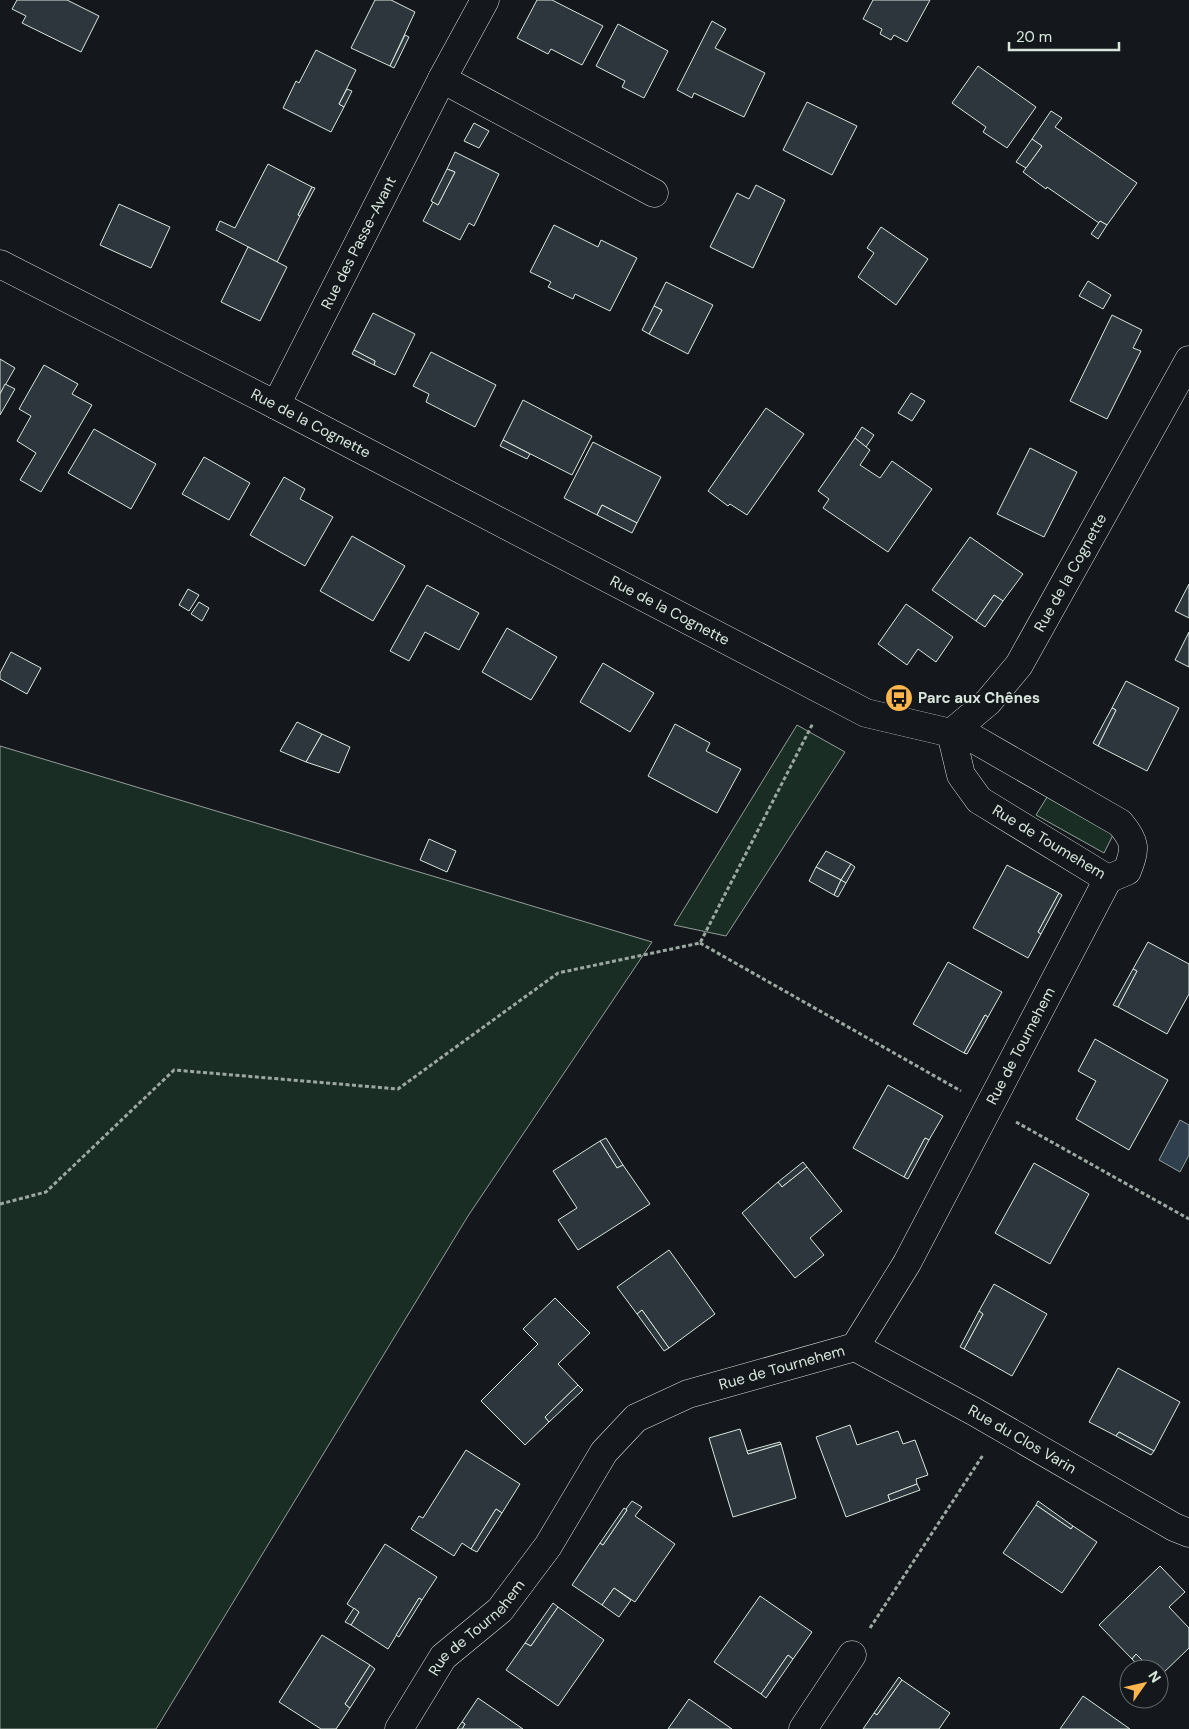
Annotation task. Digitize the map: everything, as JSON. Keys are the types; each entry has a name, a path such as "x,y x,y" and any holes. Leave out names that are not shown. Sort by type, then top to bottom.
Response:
{"street":[{"name":"Rue des Passe-Avant","path":"276,405 442,79 486,0"},
{"path":"442,79 654,193"},
{"name":"Rue de la Cognette","path":"0,264 276,405 866,714 951,733 988,702 1019,665 1189,360"},
{"name":"Rue de Toumehem","path":"951,733 967,735 1120,822 1132,837 1134,854 1127,871 1108,879 979,800 961,775 951,733"},
{"name":"Rue de Tournehem","path":"400,1729 442,1656 500,1610 548,1546 604,1452 636,1418 688,1394 855,1347 907,1263 1108,879"},
{"name":"Rue du Clos Varin","path":"855,1347 1174,1527 1189,1533"},
{"path":"803,1729 852,1655"}],"path":[{"path":"700,943 828,694"},
{"path":"0,1204 46,1192 174,1070 398,1089 558,973 700,943 1189,1219"},
{"path":"852,1655 1001,1428"}],"green space":[{"path":"797,725 845,752 726,936 674,925"},
{"path":"0,746 652,942 468,1216 156,1729 0,1729"},
{"path":"1049,794 1114,833 1104,853 1036,815"}],"water":[{"path":"1180,1120 1189,1125 1189,1155 1180,1172 1159,1160"}],"building":[{"path":"17,0 67,0 99,16 81,52 22,23 26,16 12,9"},
{"path":"375,0 391,0 415,12 390,66 351,48"},
{"path":"537,0 552,0 603,26 582,65 551,49 548,54 517,38"},
{"path":"873,0 930,0 907,42 894,35 891,40 880,34 882,29 863,19"},
{"path":"712,21 726,29 715,48 765,73 744,117 694,93 692,98 677,90"},
{"path":"618,24 668,51 644,98 622,87 625,81 596,66"},
{"path":"405,35 409,37 394,68 390,66"},
{"path":"316,50 356,70 339,104 344,107 331,132 283,108 296,81 299,83"},
{"path":"978,66 1036,107 1007,148 983,132 986,127 952,103"},
{"path":"347,89 352,91 344,107 339,104"},
{"path":"807,102 857,126 832,175 783,150"},
{"path":"1051,111 1062,118 1055,127 1137,183 1107,225 1100,221 1099,223 1023,172 1042,146 1032,139"},
{"path":"474,123 489,131 479,148 464,141"},
{"path":"1032,139 1042,146 1026,168 1016,162"},
{"path":"455,152 499,174 474,226 469,223 460,240 423,221 433,202 438,205 455,172 447,169"},
{"path":"268,164 312,187 277,262 216,230 220,221 235,228"},
{"path":"447,169 455,172 438,205 431,201"},
{"path":"756,185 785,200 753,268 710,247 737,193 749,199"},
{"path":"312,187 315,188 300,216 298,215"},
{"path":"119,204 170,227 151,268 100,245"},
{"path":"1100,221 1107,225 1098,239 1091,234"},
{"path":"554,225 598,247 601,240 637,258 610,311 575,294 573,299 548,287 551,282 530,272"},
{"path":"881,227 928,259 896,305 858,277 874,253 867,248"},
{"path":"248,247 287,267 260,321 221,302"},
{"path":"1088,281 1111,295 1103,309 1079,296"},
{"path":"666,282 713,305 688,354 649,334 662,310 654,306"},
{"path":"654,306 662,310 649,334 642,330"},
{"path":"373,313 415,334 395,375 374,365 375,361 354,350"},
{"path":"1112,315 1142,330 1133,348 1141,351 1107,419 1070,401"},
{"path":"354,350 375,361 374,365 352,354"},
{"path":"431,352 496,385 475,427 426,402 429,394 413,386"},
{"path":"0,359 15,368 0,394"},
{"path":"44,365 78,384 72,394 92,405 41,492 20,480 36,453 17,441 31,416 19,409"},
{"path":"5,384 15,389 0,415 0,394"},
{"path":"911,393 925,401 912,421 898,413"},
{"path":"523,400 592,436 572,475 503,440"},
{"path":"766,408 804,434 747,515 730,504 728,506 708,491"},
{"path":"862,427 874,435 866,447 855,438"},
{"path":"94,429 156,464 131,509 68,473"},
{"path":"855,438 870,450 860,465 880,478 892,461 932,489 888,552 823,508 829,499 818,491"},
{"path":"503,440 530,454 527,459 500,446"},
{"path":"593,442 661,477 637,523 602,505 597,515 564,498"},
{"path":"1030,448 1077,472 1044,537 997,514"},
{"path":"204,457 250,483 229,520 182,494"},
{"path":"284,477 305,489 300,499 333,517 305,566 250,535"},
{"path":"602,505 637,523 632,533 597,515"},
{"path":"352,536 405,566 373,621 320,591"},
{"path":"970,537 1023,574 1003,601 994,595 976,621 932,590"},
{"path":"1189,584 1189,618 1175,611"},
{"path":"427,585 479,613 459,650 425,632 409,661 390,651"},
{"path":"188,589 199,595 189,611 179,605"},
{"path":"994,595 1003,601 985,627 976,621"},
{"path":"199,602 209,608 202,621 191,614"},
{"path":"906,604 953,637 936,662 918,649 907,665 878,644"},
{"path":"507,628 557,657 531,700 482,672"},
{"path":"1189,632 1189,667 1175,660"},
{"path":"11,652 41,668 27,694 0,679 0,673"},
{"path":"603,663 654,693 630,732 580,702"},
{"path":"1126,681 1179,708 1147,771 1098,746 1116,710 1112,708"},
{"path":"1112,708 1116,710 1098,746 1093,743"},
{"path":"297,722 322,734 306,762 280,751"},
{"path":"675,724 710,743 706,751 741,769 717,813 648,776"},
{"path":"322,734 350,747 339,773 306,762"},
{"path":"429,839 456,851 447,872 420,860"},
{"path":"826,851 851,864 841,880 816,867"},
{"path":"851,864 855,867 846,883 841,880"},
{"path":"1007,865 1059,893 1038,932 1041,934 1028,958 973,928"},
{"path":"816,867 841,880 834,895 809,881"},
{"path":"841,880 846,883 838,897 834,895"},
{"path":"1059,893 1062,895 1041,934 1038,932"},
{"path":"1148,942 1189,964 1189,994 1167,1034 1118,1007 1137,971 1133,969"},
{"path":"948,962 1002,992 988,1017 985,1015 964,1053 913,1024"},
{"path":"1133,969 1137,971 1118,1007 1113,1005"},
{"path":"985,1015 988,1017 967,1054 964,1053"},
{"path":"1095,1039 1168,1080 1129,1150 1076,1119 1096,1081 1078,1071"},
{"path":"888,1085 943,1116 929,1140 925,1138 904,1177 853,1148"},
{"path":"606,1138 623,1165 617,1168 600,1141"},
{"path":"925,1138 929,1140 908,1179 904,1177"},
{"path":"600,1141 617,1168 623,1165 650,1204 578,1250 558,1220 577,1208 553,1171"},
{"path":"803,1162 807,1167 782,1187 778,1182"},
{"path":"1034,1163 1089,1194 1050,1264 995,1233"},
{"path":"807,1167 842,1211 810,1238 824,1255 795,1278 742,1213 778,1182 782,1187"},
{"path":"669,1250 715,1314 669,1348 642,1310 637,1314 617,1287"},
{"path":"994,1284 1047,1314 1012,1376 964,1349 983,1314 979,1311"},
{"path":"555,1298 590,1333 558,1364 578,1385 545,1417 549,1422 525,1445 481,1401 538,1344 523,1329"},
{"path":"642,1310 669,1348 664,1351 637,1314"},
{"path":"979,1311 983,1314 964,1349 960,1347"},
{"path":"1118,1368 1180,1402 1154,1451 1119,1432 1116,1436 1089,1422"},
{"path":"578,1385 583,1390 549,1422 545,1417"},
{"path":"850,1425 857,1445 898,1431 903,1444 915,1440 928,1475 916,1479 917,1484 888,1495 890,1501 846,1517 816,1437"},
{"path":"740,1429 748,1454 781,1444 796,1498 733,1517 709,1438"},
{"path":"1119,1432 1154,1451 1151,1455 1116,1436"},
{"path":"780,1442 781,1444 748,1454 747,1451"},
{"path":"466,1450 520,1484 502,1513 496,1509 471,1549 462,1543 454,1556 411,1529 419,1516 423,1518"},
{"path":"917,1484 920,1490 890,1501 888,1495"},
{"path":"632,1501 642,1507 635,1516 675,1544 635,1602 614,1588 602,1605 572,1585 600,1543 603,1545"},
{"path":"1038,1501 1073,1526 1071,1529 1036,1505"},
{"path":"1036,1505 1071,1529 1073,1526 1097,1542 1062,1593 1003,1553"},
{"path":"624,1508 627,1510 603,1545 600,1543"},
{"path":"496,1509 502,1513 477,1552 471,1549"},
{"path":"385,1544 437,1577 422,1600 419,1598 388,1649 351,1625 359,1612 347,1604"},
{"path":"1160,1566 1185,1592 1169,1607 1189,1628 1189,1648 1169,1667 1169,1659 1141,1659 1136,1654 1132,1659 1099,1625"},
{"path":"614,1588 631,1600 619,1617 602,1605"},
{"path":"760,1596 812,1632 793,1659 788,1655 761,1694 714,1662"},
{"path":"419,1598 422,1600 399,1637 396,1635"},
{"path":"553,1603 558,1607 531,1646 525,1643"},
{"path":"558,1607 604,1640 558,1706 506,1670 525,1643 531,1646"},
{"path":"354,1608 359,1612 351,1625 345,1622"},
{"path":"322,1635 370,1665 345,1704 350,1708 336,1729 321,1729 279,1702"},
{"path":"1136,1654 1141,1659 1132,1659"},
{"path":"788,1655 793,1659 766,1698 761,1694"},
{"path":"370,1665 375,1669 350,1708 345,1704"},
{"path":"899,1677 902,1680 877,1715 874,1713"},
{"path":"902,1680 950,1713 939,1729 863,1729 874,1713 877,1715"},
{"path":"1083,1696 1130,1729 1060,1729"},
{"path":"478,1698 523,1729 462,1729 465,1724 462,1722"},
{"path":"689,1699 732,1729 668,1729"},
{"path":"462,1722 465,1724 462,1729 457,1729"}],"place":[{"name":"Parc aux Chênes","path":"899,698"}]}
